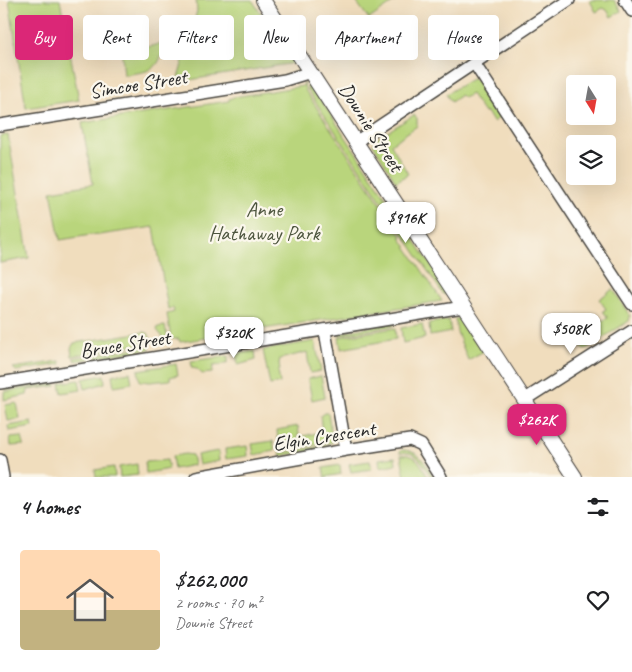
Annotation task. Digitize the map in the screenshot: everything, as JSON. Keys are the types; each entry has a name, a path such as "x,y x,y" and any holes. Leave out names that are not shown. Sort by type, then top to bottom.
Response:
{"main road":[{"name":"Downie Street","path":"263,0 357,140 463,308 575,477"}],"street":[{"path":"357,140 569,0"},
{"path":"624,0 632,12"},
{"path":"474,63 632,304"},
{"name":"Simcoe Street","path":"0,126 285,80 311,72"},
{"name":"Bruce Street","path":"0,383 463,308"},
{"path":"325,331 346,450"},
{"path":"524,400 632,331"},
{"name":"Elgin Crescent","path":"196,477 410,440 421,445 441,477"},
{"path":"0,460 3,477"}],"green space":[{"path":"9,0 60,0 63,15 15,15 15,38"},
{"path":"196,0 252,0 262,15 244,15 244,60 292,60 294,63 177,82 183,60 234,60 234,15 196,15"},
{"path":"355,0 397,0 375,15 366,15"},
{"path":"591,0 614,0 621,11 611,17 607,10 603,8 596,12"},
{"path":"159,43 160,60 154,67 143,72 124,75 122,60 149,60 149,47"},
{"path":"18,60 71,60 79,100 26,108"},
{"path":"473,78 478,81 501,116 493,122 487,112 484,113 471,94 464,98 461,95 451,102 446,94"},
{"name":"Anne Hathaway Park","path":"304,82 305,90 402,236 400,237 442,301 180,342 179,339 171,339 167,314 174,312 173,308 168,309 154,227 60,240 51,191 93,184 82,123 229,101 229,99 234,97 303,86"},
{"path":"309,82 451,295 443,294 307,89"},
{"path":"414,115 417,118 417,126 391,144 408,174 396,182 373,144 379,137"},
{"path":"8,135 29,258 0,263 0,136"},
{"path":"613,289 630,316 629,321 584,350 578,340 590,334 588,328 608,318 603,311 606,309 599,299"},
{"path":"463,318 484,351 468,360 457,332 455,319"},
{"path":"449,320 451,332 430,336 429,323"},
{"path":"393,322 393,326 340,335 340,333"},
{"path":"422,324 425,338 403,343 401,328"},
{"path":"165,326 168,340 166,341 157,330 158,327"},
{"path":"395,328 396,339 341,349 339,337"},
{"path":"144,332 148,333 152,342 72,356 71,348 74,343"},
{"path":"315,341 321,371 310,373 307,352 280,359 280,370 278,371 280,383 270,385 263,350"},
{"path":"149,346 150,349 76,361 73,358"},
{"path":"255,351 256,360 238,365 236,354"},
{"path":"228,356 228,362 213,366 212,373 202,374 197,369 192,368 191,361"},
{"path":"60,361 61,364 16,371 13,368"},
{"path":"176,364 178,375 170,377 170,380 140,381 138,370"},
{"path":"130,372 132,383 114,386 112,375"},
{"path":"104,375 105,383 85,389 83,379"},
{"path":"321,376 325,397 312,400 308,379"},
{"path":"55,379 55,382 4,390 7,387"},
{"path":"79,380 81,390 62,393 60,383"},
{"path":"56,384 56,386 28,390 27,395 4,400 4,392"},
{"path":"17,403 20,419 8,421 5,405"},
{"path":"328,413 333,442 279,451 277,430 298,426 299,434 297,437 301,438 322,432 320,416"},
{"path":"32,422 33,427 9,431 8,426"},
{"path":"22,437 24,445 11,446 10,438"},
{"path":"273,441 275,451 254,455 252,444"},
{"path":"331,445 327,448 281,456 280,453"},
{"path":"247,446 248,456 226,459 225,449"},
{"path":"403,450 418,456 434,477 431,477 415,456 400,453"},
{"path":"218,451 219,461 199,465 197,455"},
{"path":"192,455 194,465 174,469 172,456"},
{"path":"401,455 415,458 428,477 405,477"},
{"path":"395,457 396,464 380,467 379,459"},
{"path":"167,460 169,469 146,473 145,462"},
{"path":"370,461 372,469 351,472 349,464"},
{"path":"137,464 138,475 120,477 119,467"},
{"path":"340,465 341,474 325,477 323,468"},
{"path":"114,467 115,477 96,477 95,470"}]}
